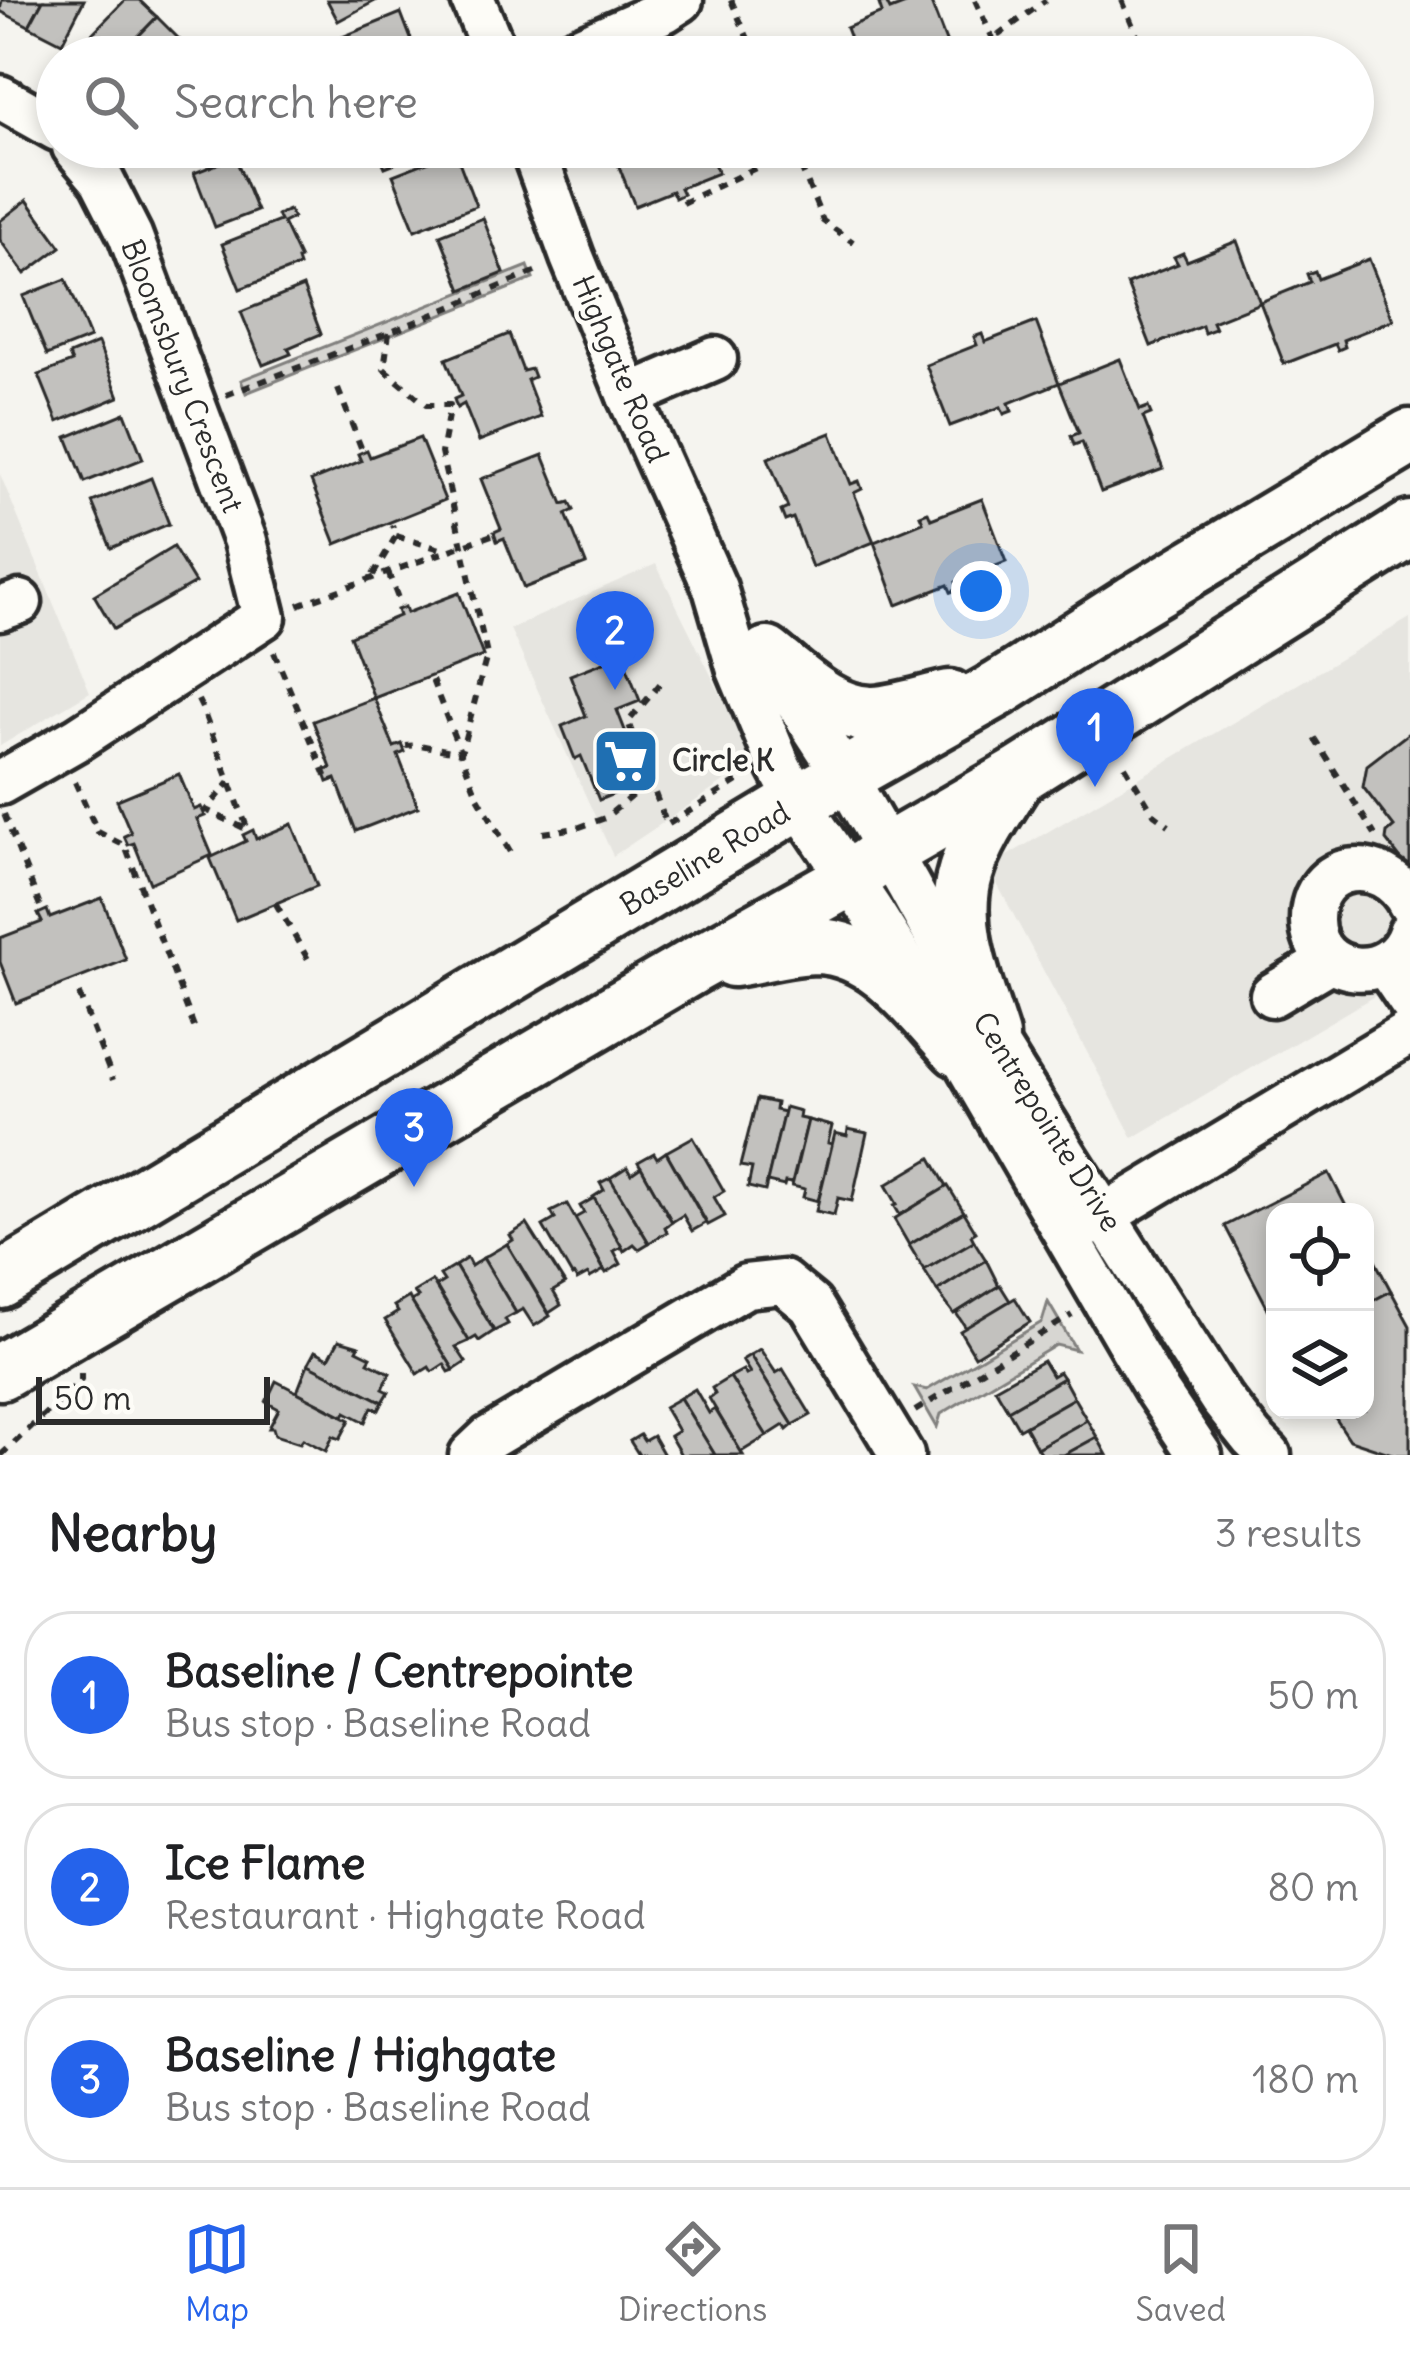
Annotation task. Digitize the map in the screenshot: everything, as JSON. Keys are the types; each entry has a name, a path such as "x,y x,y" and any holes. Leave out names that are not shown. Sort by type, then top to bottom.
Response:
{"main road":[{"name":"Baseline Road","path":"0,1281 798,802 1000,688 1410,437"},
{"path":"0,1372 1018,776 1410,529"},
{"path":"767,655 817,695 854,712 875,714 1000,688"},
{"path":"974,1042 969,965 960,926 964,874 983,831 1018,776"},
{"path":"695,965 815,946 838,949 891,977 974,1042"}],"street":[{"path":"473,0 488,36"},
{"path":"607,36 681,0"},
{"path":"0,97 36,117"},
{"name":"Bloomsbury Crescent","path":"3,801 76,739 263,617 244,541 130,235 92,168"},
{"name":"Highgate Road","path":"540,168 629,396 715,589 739,670 778,766 798,802"},
{"path":"629,396 716,359"},
{"name":"Highgate Road","path":"715,589 767,655 844,776"},
{"name":"Centrepointe Drive","path":"844,776 869,865 974,1042 1067,1239 1200,1455"},
{"name":"Centrepointe Drive","path":"798,802 869,865"},
{"path":"1410,904 1390,878 1358,869 1326,884 1312,914 1319,947 1331,960 1372,969 1398,948 1410,1000"},
{"path":"1272,995 1331,960"},
{"path":"1067,1239 1410,1032"},
{"name":"Centrepointe Drive","path":"974,1042 1103,1216 1221,1399 1269,1455"},
{"path":"471,1455 489,1438 746,1286 783,1282 811,1305 894,1442"}],"path":[{"path":"731,0 747,36"},
{"path":"975,0 992,36"},
{"path":"1000,36 1046,0"},
{"path":"1122,0 1137,36"},
{"path":"682,203 755,168"},
{"path":"804,168 823,221 853,242"},
{"path":"194,406 572,257"},
{"path":"388,333 384,369 426,406 450,406 441,453 487,655 461,753"},
{"path":"338,389 362,450"},
{"path":"392,525 396,536"},
{"path":"321,597 492,535"},
{"path":"396,536 446,551"},
{"path":"371,578 396,536"},
{"path":"388,572 400,605"},
{"path":"277,660 327,778"},
{"path":"432,680 477,795 510,852"},
{"path":"660,684 628,722 667,825 754,770"},
{"path":"202,708 230,782 248,830 206,810 230,782"},
{"path":"1314,738 1386,848"},
{"path":"406,746 461,753"},
{"path":"1125,766 1154,814 1168,825"},
{"path":"543,833 605,818 651,780"},
{"path":"79,790 98,832 125,846 196,1032"},
{"path":"3,801 40,906"},
{"path":"275,904 312,966"},
{"path":"79,994 113,1080"},
{"path":"894,1442 1102,1298"},
{"path":"1,1455 80,1380 83,1358 76,1328"}],"shaded area":[{"path":"528,266 533,279 246,393 241,380"},
{"path":"0,474 90,692 0,746"},
{"path":"656,564 754,762 613,856 510,629"},
{"path":"1410,618 1410,975 1133,1138 988,867"},
{"path":"1048,1302 1076,1350 1056,1345 941,1414 937,1427 914,1387 927,1390 1042,1322"}],"building":[{"path":"2,0 43,0 29,26 0,11"},
{"path":"43,0 84,0 66,36 48,36 29,26"},
{"path":"125,0 139,0 157,17 138,36 90,36"},
{"path":"327,0 377,0 338,21"},
{"path":"930,0 944,36 849,36 846,28 882,13 879,4 886,2 890,10"},
{"path":"401,13 410,36 344,36"},
{"path":"157,17 176,36 138,36"},
{"path":"239,168 257,211 215,227 194,173"},
{"path":"411,168 461,168 476,206 415,230 393,175"},
{"path":"620,168 716,168 718,173 680,188 683,194 675,198 672,191 635,206"},
{"path":"27,200 61,247 25,274 0,240 0,221"},
{"path":"289,210 293,218 283,223 299,266 240,289 222,244 280,221 277,215"},
{"path":"483,218 504,273 462,290 440,235"},
{"path":"1237,241 1260,303 1212,322 1215,329 1204,333 1202,326 1151,346 1127,284 1178,264 1174,257 1183,253 1187,261"},
{"path":"1369,259 1393,320 1343,340 1345,347 1338,350 1335,344 1284,364 1260,302 1310,282 1307,274 1315,271 1318,279"},
{"path":"66,279 90,338 47,355 23,296"},
{"path":"303,287 321,334 263,365 241,312"},
{"path":"1036,322 1059,383 1009,403 1012,411 1004,414 1001,407 950,426 926,365 977,345 974,337 982,334 985,342"},
{"path":"509,334 523,371 531,369 534,377 527,380 541,417 479,441 464,404 457,408 454,399 461,396 446,359"},
{"path":"98,343 119,397 58,422 39,375 72,362 69,355"},
{"path":"1120,359 1140,410 1148,407 1151,414 1143,417 1163,469 1101,492 1082,442 1074,445 1071,436 1079,433 1059,383"},
{"path":"125,413 143,459 85,482 67,437"},
{"path":"831,433 851,484 859,481 862,489 854,493 874,542 812,567 793,518 785,521 781,511 788,508 768,458"},
{"path":"420,438 445,500 336,544 311,481 361,461 358,454 367,450 370,457"},
{"path":"543,455 563,504 570,502 574,510 566,514 586,564 524,588 504,538 497,541 494,532 501,529 481,479"},
{"path":"151,478 169,524 111,548 92,502"},
{"path":"982,499 1006,562 956,582 959,589 951,592 948,585 897,605 874,542 923,522 920,515 928,512 931,519"},
{"path":"173,547 195,583 114,629 94,595"},
{"path":"459,593 483,656 374,698 350,636 399,616 397,610 405,607 407,613"},
{"path":"622,655 640,701 617,710 645,781 599,800 562,726 586,716 570,675"},
{"path":"374,698 394,747 402,744 405,752 398,755 418,807 356,831 336,779 328,782 324,771 331,768 313,721"},
{"path":"1410,732 1407,867 1386,840 1394,827 1363,787 1367,765"},
{"path":"179,774 194,810 201,807 205,816 197,819 212,855 150,883 134,843 128,845 124,836 131,833 117,800"},
{"path":"292,824 317,886 236,920 210,858 246,841 243,835 253,830 256,839"},
{"path":"102,898 126,960 16,1003 0,962 0,938 42,922 38,914 47,910 50,918"},
{"path":"757,1099 776,1103 775,1110 784,1112 765,1191 748,1187 752,1168 740,1166"},
{"path":"785,1107 800,1111 799,1118 808,1120 792,1183 784,1186 767,1182"},
{"path":"808,1120 832,1126 818,1201 803,1197 805,1189 792,1186"},
{"path":"848,1129 867,1133 852,1201 838,1198 834,1215 816,1211 835,1133 847,1136"},
{"path":"693,1137 724,1191 714,1197 725,1216 708,1225 666,1152"},
{"path":"666,1152 706,1223 692,1231 683,1215 672,1222 638,1162"},
{"path":"931,1158 947,1187 900,1215 886,1185"},
{"path":"627,1167 631,1174 641,1167 672,1222 665,1227 667,1232 649,1243 610,1178"},
{"path":"1329,1173 1344,1203 1270,1203"},
{"path":"610,1178 649,1243 639,1249 634,1244 624,1251 593,1197 604,1190 600,1183"},
{"path":"948,1186 964,1212 909,1245 894,1219"},
{"path":"594,1198 622,1247 614,1251 621,1264 606,1273 575,1218 584,1213 580,1206"},
{"path":"567,1204 604,1270 590,1278 588,1274 577,1280 572,1276 543,1226 555,1219 551,1212"},
{"path":"1266,1205 1266,1305 1225,1226"},
{"path":"964,1212 976,1232 971,1235 974,1241 924,1270 909,1245"},
{"path":"527,1224 565,1284 553,1291 561,1305 549,1313 507,1244 513,1240 510,1235"},
{"path":"974,1241 986,1260 937,1291 924,1270"},
{"path":"507,1244 550,1316 534,1326 523,1309 516,1313 483,1258"},
{"path":"467,1258 471,1266 483,1258 516,1313 494,1331 455,1266"},
{"path":"1374,1259 1391,1291 1374,1300"},
{"path":"986,1260 999,1286 954,1314 937,1291"},
{"path":"455,1266 494,1331 479,1341 476,1337 469,1341 436,1286 444,1281 440,1275"},
{"path":"432,1281 469,1341 456,1347 466,1362 454,1370 411,1301 418,1297 414,1292"},
{"path":"1000,1285 1010,1301 966,1328 956,1313"},
{"path":"1391,1291 1410,1326 1410,1455 1395,1455 1350,1440 1336,1419 1374,1419 1374,1300"},
{"path":"409,1297 454,1370 449,1372 444,1364 418,1374 385,1320 398,1312 394,1306"},
{"path":"1015,1298 1030,1322 975,1356 960,1331"},
{"path":"339,1340 359,1346 357,1350 371,1357 368,1362 390,1373 383,1402 308,1364 315,1351 329,1358"},
{"path":"760,1349 776,1373 783,1369 811,1415 793,1425 750,1355"},
{"path":"750,1355 793,1425 787,1430 784,1425 767,1436 730,1377 743,1370 750,1373 742,1360"},
{"path":"1043,1361 1052,1376 1059,1372 1063,1378 1008,1410 995,1388"},
{"path":"308,1364 383,1402 379,1410 372,1407 365,1422 297,1392"},
{"path":"730,1377 767,1436 741,1452 709,1398 715,1394 712,1388"},
{"path":"1063,1378 1074,1398 1019,1429 1008,1410"},
{"path":"276,1381 350,1420 340,1439 333,1436 326,1451 303,1439 300,1443 275,1435 269,1428 279,1409 266,1402"},
{"path":"695,1389 709,1413 715,1409 743,1455 715,1455 680,1398"},
{"path":"680,1398 715,1455 681,1455 670,1436 678,1431 664,1407"},
{"path":"1074,1398 1087,1420 1037,1448 1025,1426"},
{"path":"1087,1420 1097,1437 1064,1455 1042,1455 1037,1448"},
{"path":"640,1435 644,1441 653,1436 664,1455 639,1455 630,1441"},
{"path":"1097,1437 1107,1455 1064,1455"}],"place":[{"name":"Ice Flame","path":"615,690"},
{"name":"Circle K","path":"626,761"},
{"name":"Baseline / Centrepointe","path":"1095,787"},
{"name":"Baseline / Highgate","path":"414,1187"}]}
